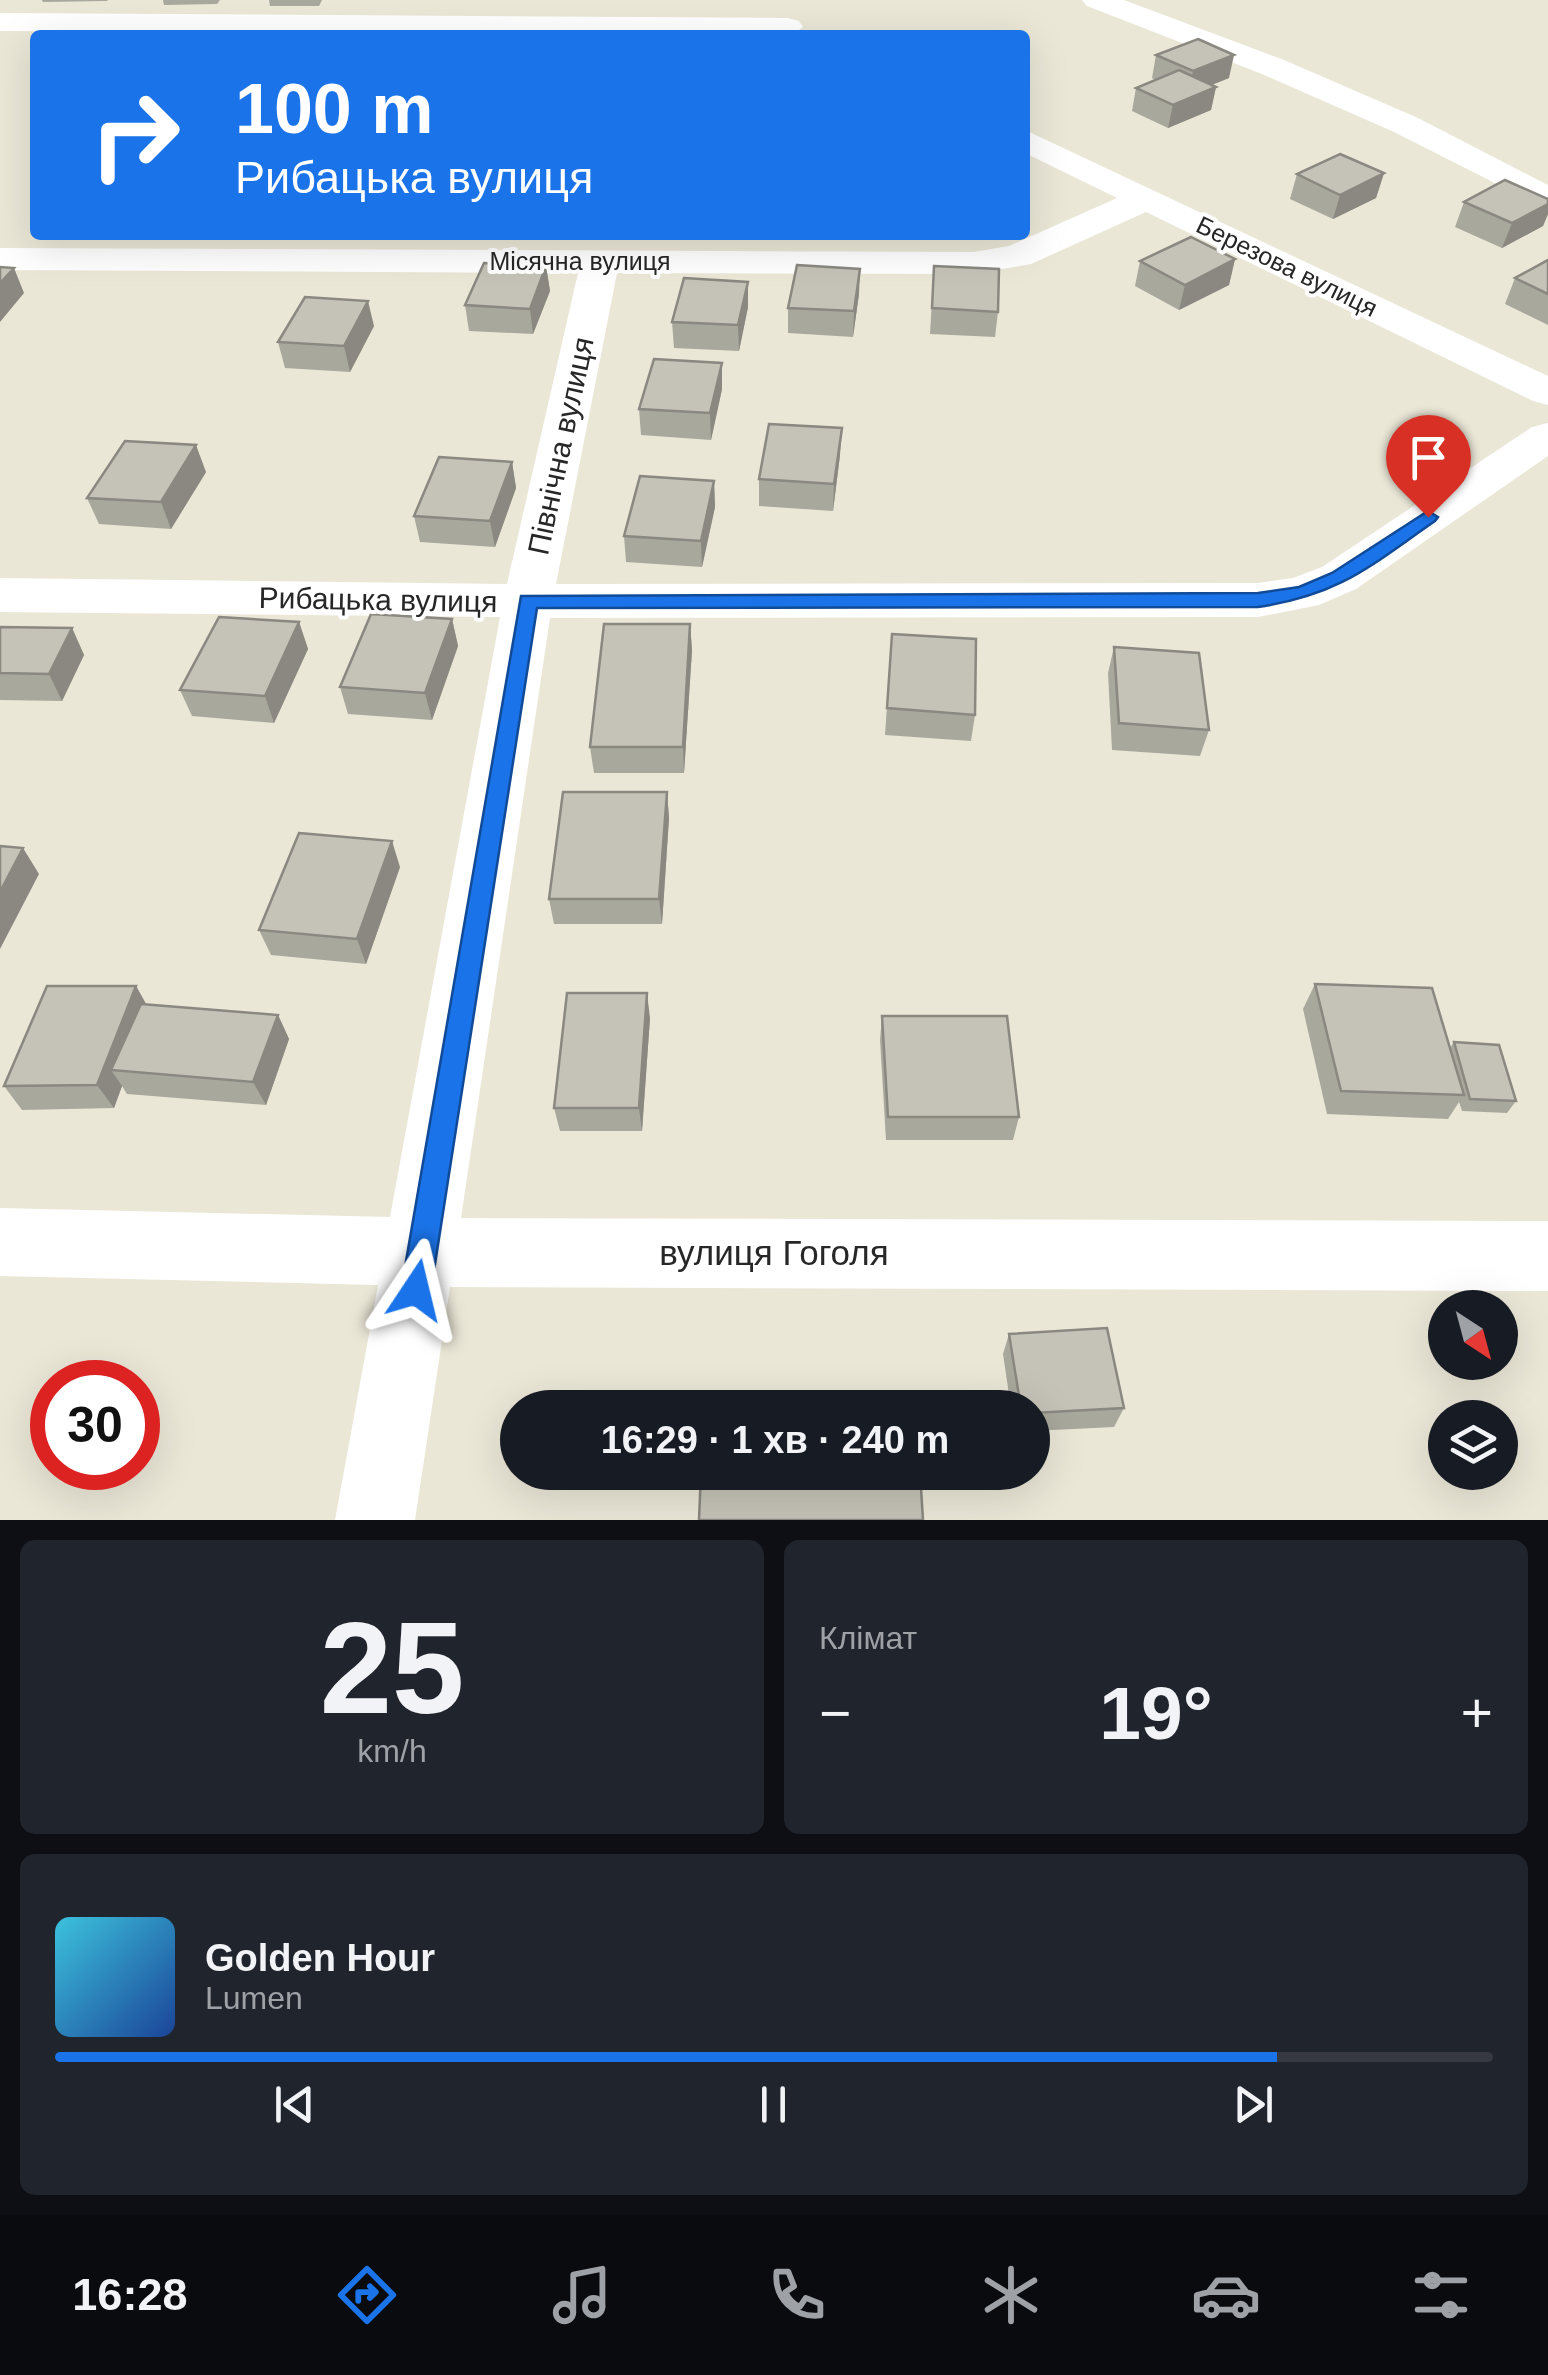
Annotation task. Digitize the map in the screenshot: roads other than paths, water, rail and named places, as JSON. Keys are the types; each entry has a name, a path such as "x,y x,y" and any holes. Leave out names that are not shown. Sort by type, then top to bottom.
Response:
{"street":[{"path":"734,0 794,30"},
{"path":"1097,0 1273,67 1539,187"},
{"path":"0,22 708,30"},
{"name":"Березова вулиця","path":"1030,142 1548,392"},
{"name":"Місячна вулиця","path":"0,259 998,262 1147,198"},
{"name":"Північна вулиця","path":"375,1520 528,601 600,260"},
{"name":"Рибацька вулиця","path":"0,595 528,601 1258,600 1302,594 1339,578 1548,436"},
{"name":"вулиця Гоголя","path":"0,1242 422,1252 1548,1256"}]}
